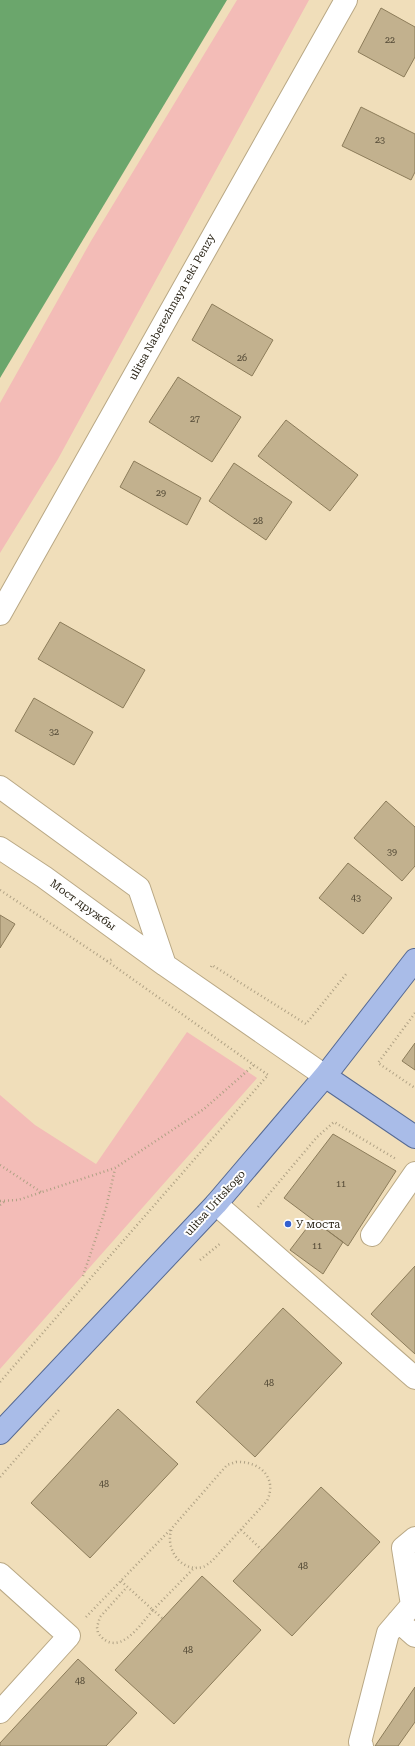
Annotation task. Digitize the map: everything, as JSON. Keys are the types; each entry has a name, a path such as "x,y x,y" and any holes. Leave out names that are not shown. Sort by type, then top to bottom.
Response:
{"main road":[{"name":"ulitsa Uritskogo","path":"0,1433 216,1204 325,1076 415,960"},
{"path":"325,1076 415,1137"}],"street":[{"name":"ulitsa Naberezhnaya reki Penzy","path":"0,614 346,0"},
{"path":"0,787 139,888 165,965"},
{"name":"Мост дружбы","path":"0,848 44,877 165,965 325,1076"},
{"path":"372,1235 415,1172"},
{"path":"216,1204 415,1378"},
{"path":"362,1746 360,1742 388,1633 412,1605 409,1543 415,1525"},
{"path":"0,1574 69,1636 0,1712"},
{"path":"398,1621 415,1636"}],"path":[{"path":"0,890 107,961 268,1075 0,1382"},
{"path":"107,961 146,950"},
{"path":"198,988 212,965 306,1024 347,973"},
{"path":"415,1013 378,1063 415,1088"},
{"path":"0,1201 18,1200 115,1168 204,1109 254,1065"},
{"path":"198,1262 241,1227 317,1137 334,1122 397,1160"},
{"path":"0,1165 41,1192"},
{"path":"83,1276 106,1208 115,1168"},
{"path":"0,1205 6,1201"},
{"path":"0,1477 62,1406"},
{"path":"69,1636 172,1528 227,1465 236,1462 246,1462 256,1464 263,1470 270,1485 270,1494 267,1501 212,1561 204,1566 195,1567 186,1565 179,1561 173,1554 168,1536 172,1528"},
{"path":"241,1530 262,1550"},
{"path":"127,1587 100,1618 97,1628 102,1638 114,1642 126,1640 195,1567"},
{"path":"121,1581 162,1618"}],"shaded area":[{"path":"0,0 227,0 0,378"},
{"path":"237,0 309,0 58,459 0,553 0,403 91,241"},
{"path":"187,1032 257,1078 0,1369 0,1095 35,1125 96,1164"}],"building":[{"path":"381,8 415,27 415,57 404,77 358,52"},
{"path":"361,107 415,134 415,172 411,180 342,146"},
{"path":"212,304 273,340 252,376 192,340"},
{"path":"178,377 241,417 212,462 149,422"},
{"path":"286,420 358,475 330,511 258,456"},
{"path":"134,461 201,498 187,525 120,487"},
{"path":"234,463 292,502 266,540 209,501"},
{"path":"60,622 145,670 123,708 38,659"},
{"path":"34,698 93,732 74,765 15,731"},
{"path":"386,801 415,827 415,866 402,881 354,838"},
{"path":"348,863 392,898 363,934 319,898"},
{"path":"0,915 15,924 0,948"},
{"path":"415,1043 415,1070 402,1061"},
{"path":"333,1134 396,1171 348,1246 284,1198"},
{"path":"313,1220 343,1242 323,1274 290,1250"},
{"path":"415,1266 415,1354 371,1314"},
{"path":"283,1308 342,1363 255,1457 196,1402"},
{"path":"118,1409 178,1464 90,1558 31,1503"},
{"path":"321,1487 380,1542 292,1636 233,1581"},
{"path":"202,1576 261,1630 174,1724 115,1670"},
{"path":"78,1659 137,1713 106,1746 0,1746 0,1743"},
{"path":"415,1687 415,1722 398,1746 375,1746"}],"place":[{"name":"У моста","path":"288,1224"}]}
